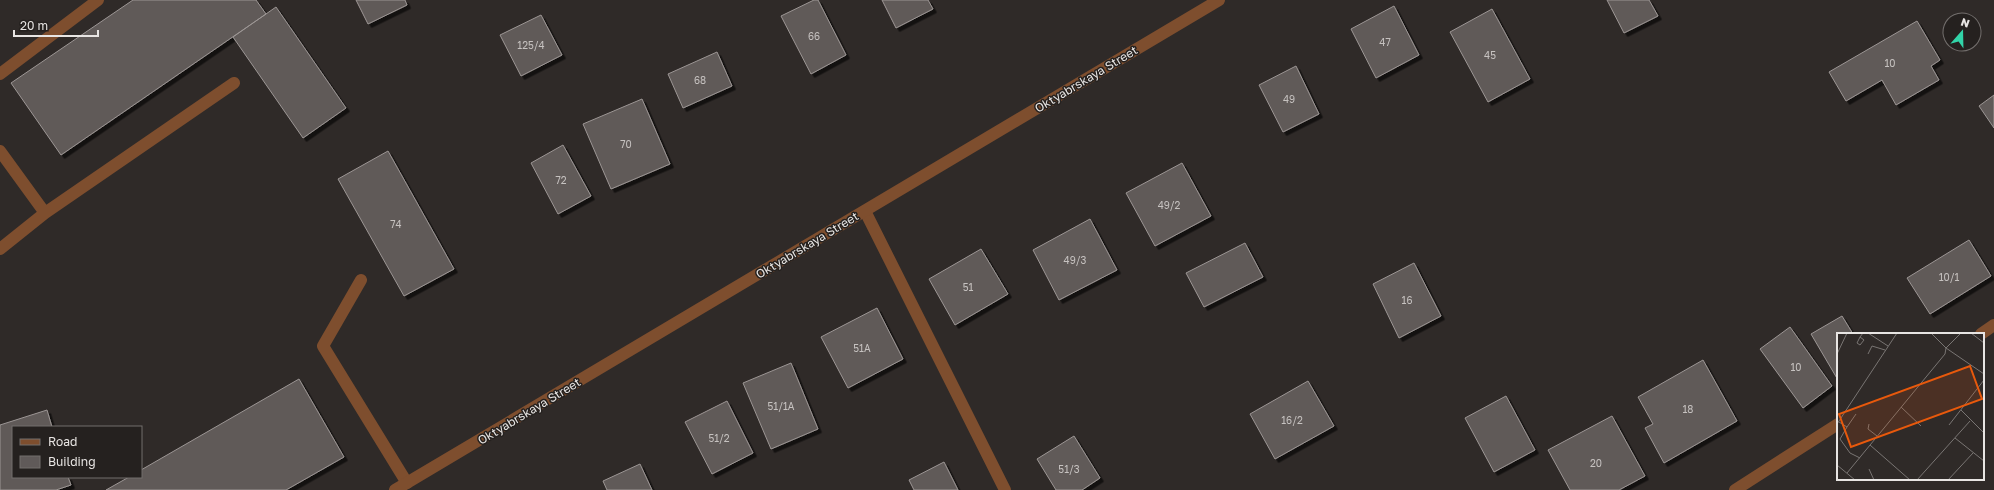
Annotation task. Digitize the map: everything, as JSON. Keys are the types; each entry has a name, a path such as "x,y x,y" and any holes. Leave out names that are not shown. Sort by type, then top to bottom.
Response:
{"street":[{"path":"0,74 98,0"},
{"name":"Oktyabrskaya Street","path":"395,490 1219,0"},
{"path":"0,249 45,213 234,83"},
{"path":"0,151 45,213"},
{"path":"865,211 1005,490"},
{"path":"361,280 323,346 407,483"},
{"path":"1982,333 1994,326"},
{"path":"1735,490 1837,425"}],"building":[{"path":"133,0 256,0 266,14 61,155 11,83"},
{"path":"356,0 405,0 407,5 368,24"},
{"path":"814,0 818,0 846,55 811,74 781,16"},
{"path":"882,0 928,0 933,9 896,28"},
{"path":"1607,0 1649,0 1658,16 1624,33"},
{"path":"1394,6 1419,55 1376,78 1351,29"},
{"path":"276,7 346,108 303,138 233,37"},
{"path":"1492,9 1530,79 1488,102 1450,32"},
{"path":"541,15 562,55 521,76 500,35"},
{"path":"1917,21 1940,60 1931,66 1939,80 1896,105 1882,80 1846,101 1829,72"},
{"path":"717,52 732,86 683,108 668,74"},
{"path":"1296,66 1319,114 1283,132 1259,85"},
{"path":"1994,95 1994,128 1979,106"},
{"path":"642,99 670,164 611,189 583,124"},
{"path":"563,145 591,196 558,214 531,163"},
{"path":"388,151 454,269 404,296 338,179"},
{"path":"1182,163 1211,216 1155,246 1126,193"},
{"path":"1090,219 1117,270 1059,300 1033,250"},
{"path":"1969,240 1991,276 1930,314 1907,278"},
{"path":"1245,243 1263,277 1204,307 1186,273"},
{"path":"981,249 1008,294 955,325 929,279"},
{"path":"1414,263 1441,316 1399,338 1373,284"},
{"path":"877,308 903,359 848,388 821,337"},
{"path":"1842,316 1852,333 1837,333 1837,378 1811,334"},
{"path":"1790,327 1832,386 1803,408 1760,349"},
{"path":"1703,360 1737,421 1664,463 1645,428 1653,424 1638,397"},
{"path":"791,363 818,429 771,449 743,383"},
{"path":"299,379 344,457 286,490 106,490 127,478 142,478 142,469"},
{"path":"1308,381 1334,426 1275,459 1250,414"},
{"path":"1506,396 1535,450 1494,472 1465,418"},
{"path":"727,401 753,453 712,474 685,422"},
{"path":"47,410 52,426 12,426 12,478 68,478 71,485 56,490 0,490 0,425"},
{"path":"1612,416 1645,476 1619,490 1570,490 1548,450"},
{"path":"1074,436 1100,478 1082,490 1056,490 1037,459"},
{"path":"944,462 958,490 914,490 909,480"},
{"path":"640,464 652,490 607,490 603,481"}]}
